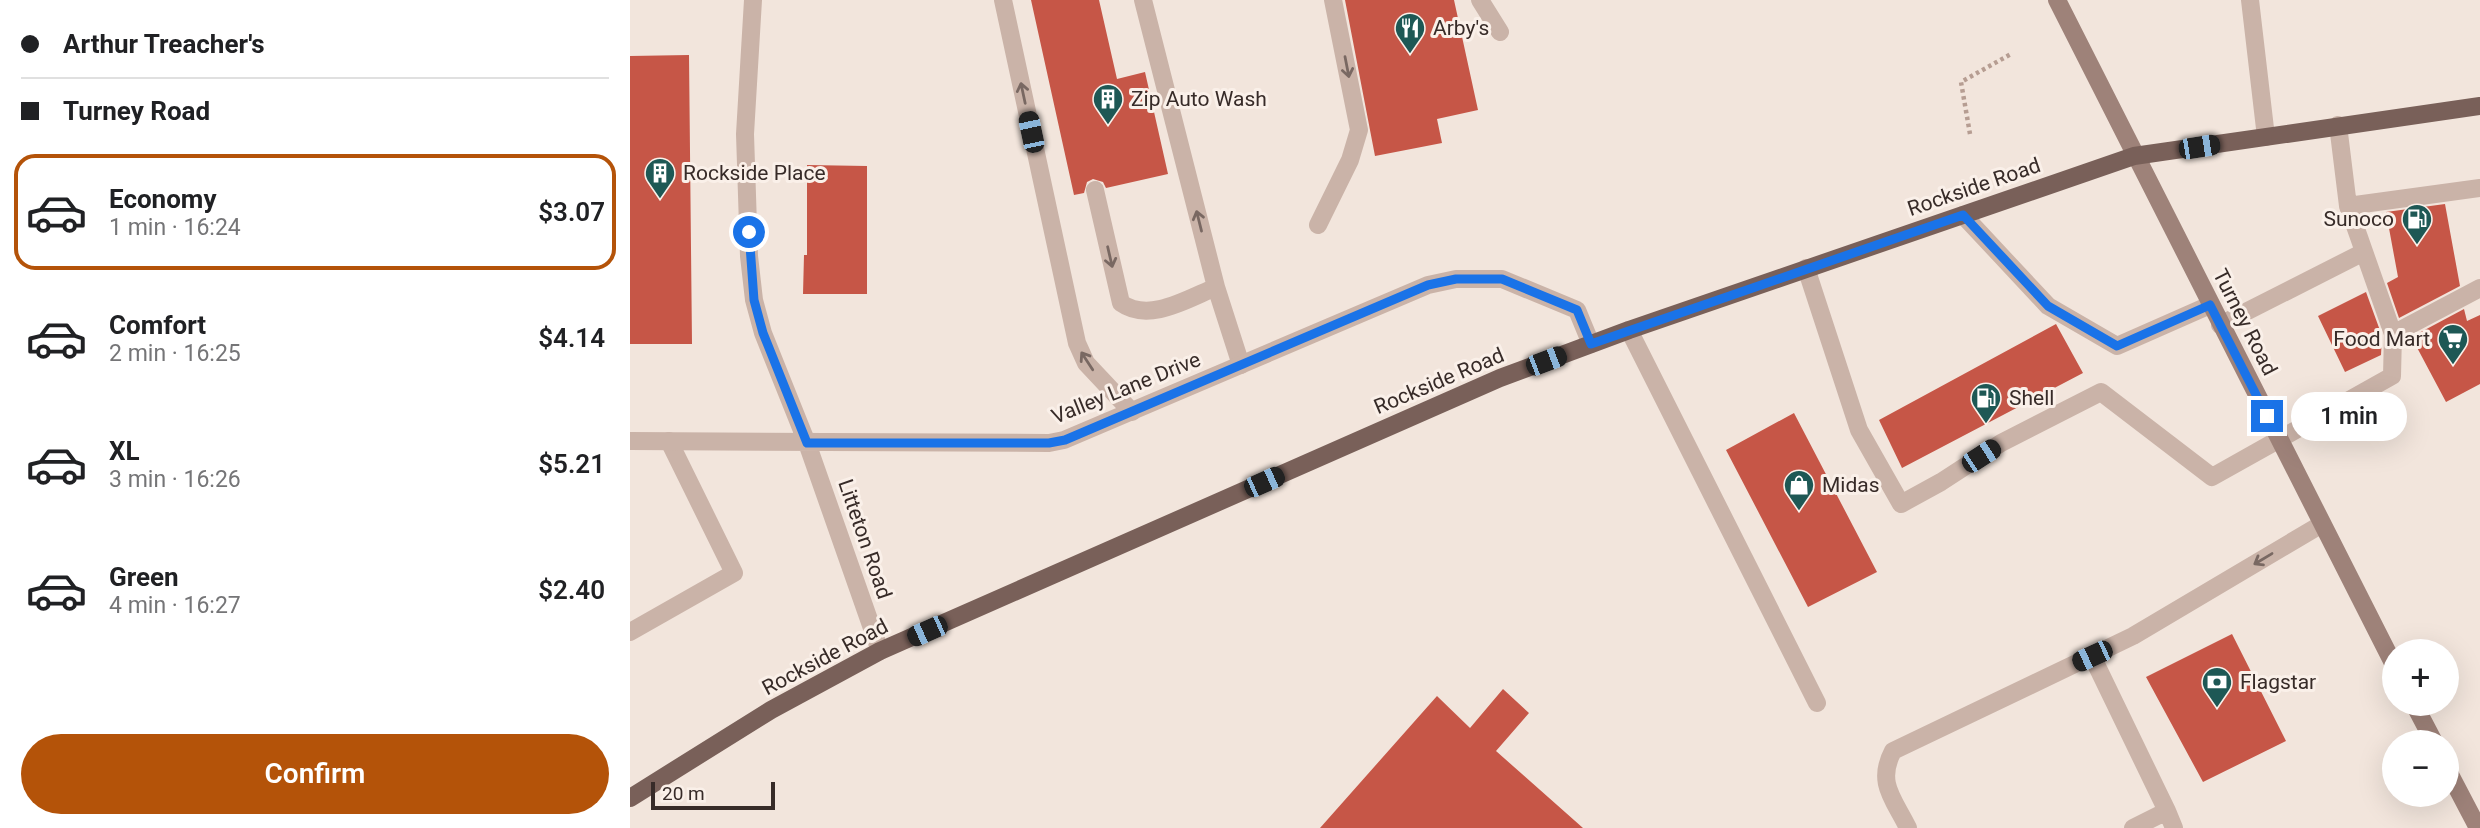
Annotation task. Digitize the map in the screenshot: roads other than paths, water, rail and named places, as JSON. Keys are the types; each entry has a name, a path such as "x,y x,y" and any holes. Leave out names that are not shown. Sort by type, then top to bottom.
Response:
{"main road":[{"name":"Rockside Road","path":"630,798 771,710 880,652 1500,379 1591,344 2134,156 2480,106"}],"street":[{"name":"Litteton Road","path":"753,0 745,134 749,256 754,300 763,333 807,443 880,652"},
{"path":"1003,0 1077,343 1086,363 1132,412"},
{"path":"1143,0 1216,287 1241,365"},
{"path":"1318,225 1350,160 1359,130 1333,0"},
{"path":"1480,0 1500,32"},
{"name":"Turney Road","path":"2057,0 2382,642"},
{"path":"2250,0 2266,137"},
{"path":"1806,268 1859,430 1901,504 2001,443 2101,392 2212,477 2392,376 2393,334 2348,206 2338,125"},
{"path":"2348,206 2480,188"},
{"path":"1095,190 1121,303 1132,311 1166,309 1216,287"},
{"path":"1963,215 2048,306 2117,346 2210,305"},
{"path":"2220,325 2364,252"},
{"name":"Valley Lane Drive","path":"630,441 1049,443 1065,440 1428,285 1456,279 1502,279 1577,310 1591,344"},
{"path":"2393,334 2480,288"},
{"path":"1629,330 1817,703"},
{"path":"630,632 734,573 670,441"},
{"path":"1908,828 1884,780 1886,765 1893,751 2133,636 2322,524"},
{"path":"2092,656 2170,820 2133,828"},
{"path":"2459,793 2477,828"}],"place":[{"name":"Arby's","path":"1410,55"},
{"name":"Zip Auto Wash","path":"1108,126"},
{"name":"Rockside Place","path":"660,200"},
{"name":"Sunoco","path":"2417,246"},
{"name":"Food Mart","path":"2453,366"},
{"name":"Shell","path":"1986,425"},
{"name":"Midas","path":"1799,512"},
{"name":"Flagstar","path":"2217,709"}]}
